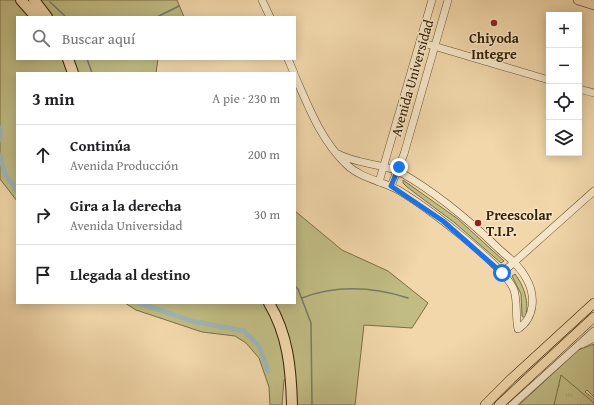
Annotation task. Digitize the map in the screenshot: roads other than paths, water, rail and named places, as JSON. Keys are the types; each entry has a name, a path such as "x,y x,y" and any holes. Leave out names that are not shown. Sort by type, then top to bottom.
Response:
{"highway":[{"path":"21,0 35,16"},
{"path":"34,0 46,16"},
{"path":"68,60 73,72"},
{"path":"270,304 277,318 286,342 292,374 292,405"}],"main road":[{"path":"578,0 594,5"},
{"path":"485,405 511,379 594,303"},
{"path":"499,405 594,317"}],"street":[{"path":"262,0 270,16"},
{"name":"Avenida Universidad","path":"379,182 385,166 432,0"},
{"name":"Avenida Universidad","path":"391,186 398,171 436,46 448,0"},
{"path":"420,42 546,79"},
{"path":"288,60 294,72"},
{"path":"296,78 316,124 336,153 350,168 391,186 443,221 502,273 511,284 515,295 518,329 528,321 532,311 532,298 526,277 514,263 470,222 398,171 385,166 354,162 336,153"},
{"path":"582,90 594,93"},
{"path":"502,273 594,191"},
{"path":"512,405 575,347 594,332"},
{"path":"575,347 594,338"}],"waterway":[{"path":"50,2 65,16"},
{"path":"159,16 179,6"},
{"path":"87,60 92,72"},
{"path":"0,128 0,140"},
{"path":"0,155 5,174 16,190"},
{"path":"296,287 311,323 312,405"},
{"path":"302,298 341,289 368,290 395,294 408,298"},
{"path":"142,304 192,321 244,331 259,346 268,371"}],"place":[{"name":"Chiyoda Integre","path":"494,23"},
{"name":"Preescolar T.I.P.","path":"478,223"}]}
